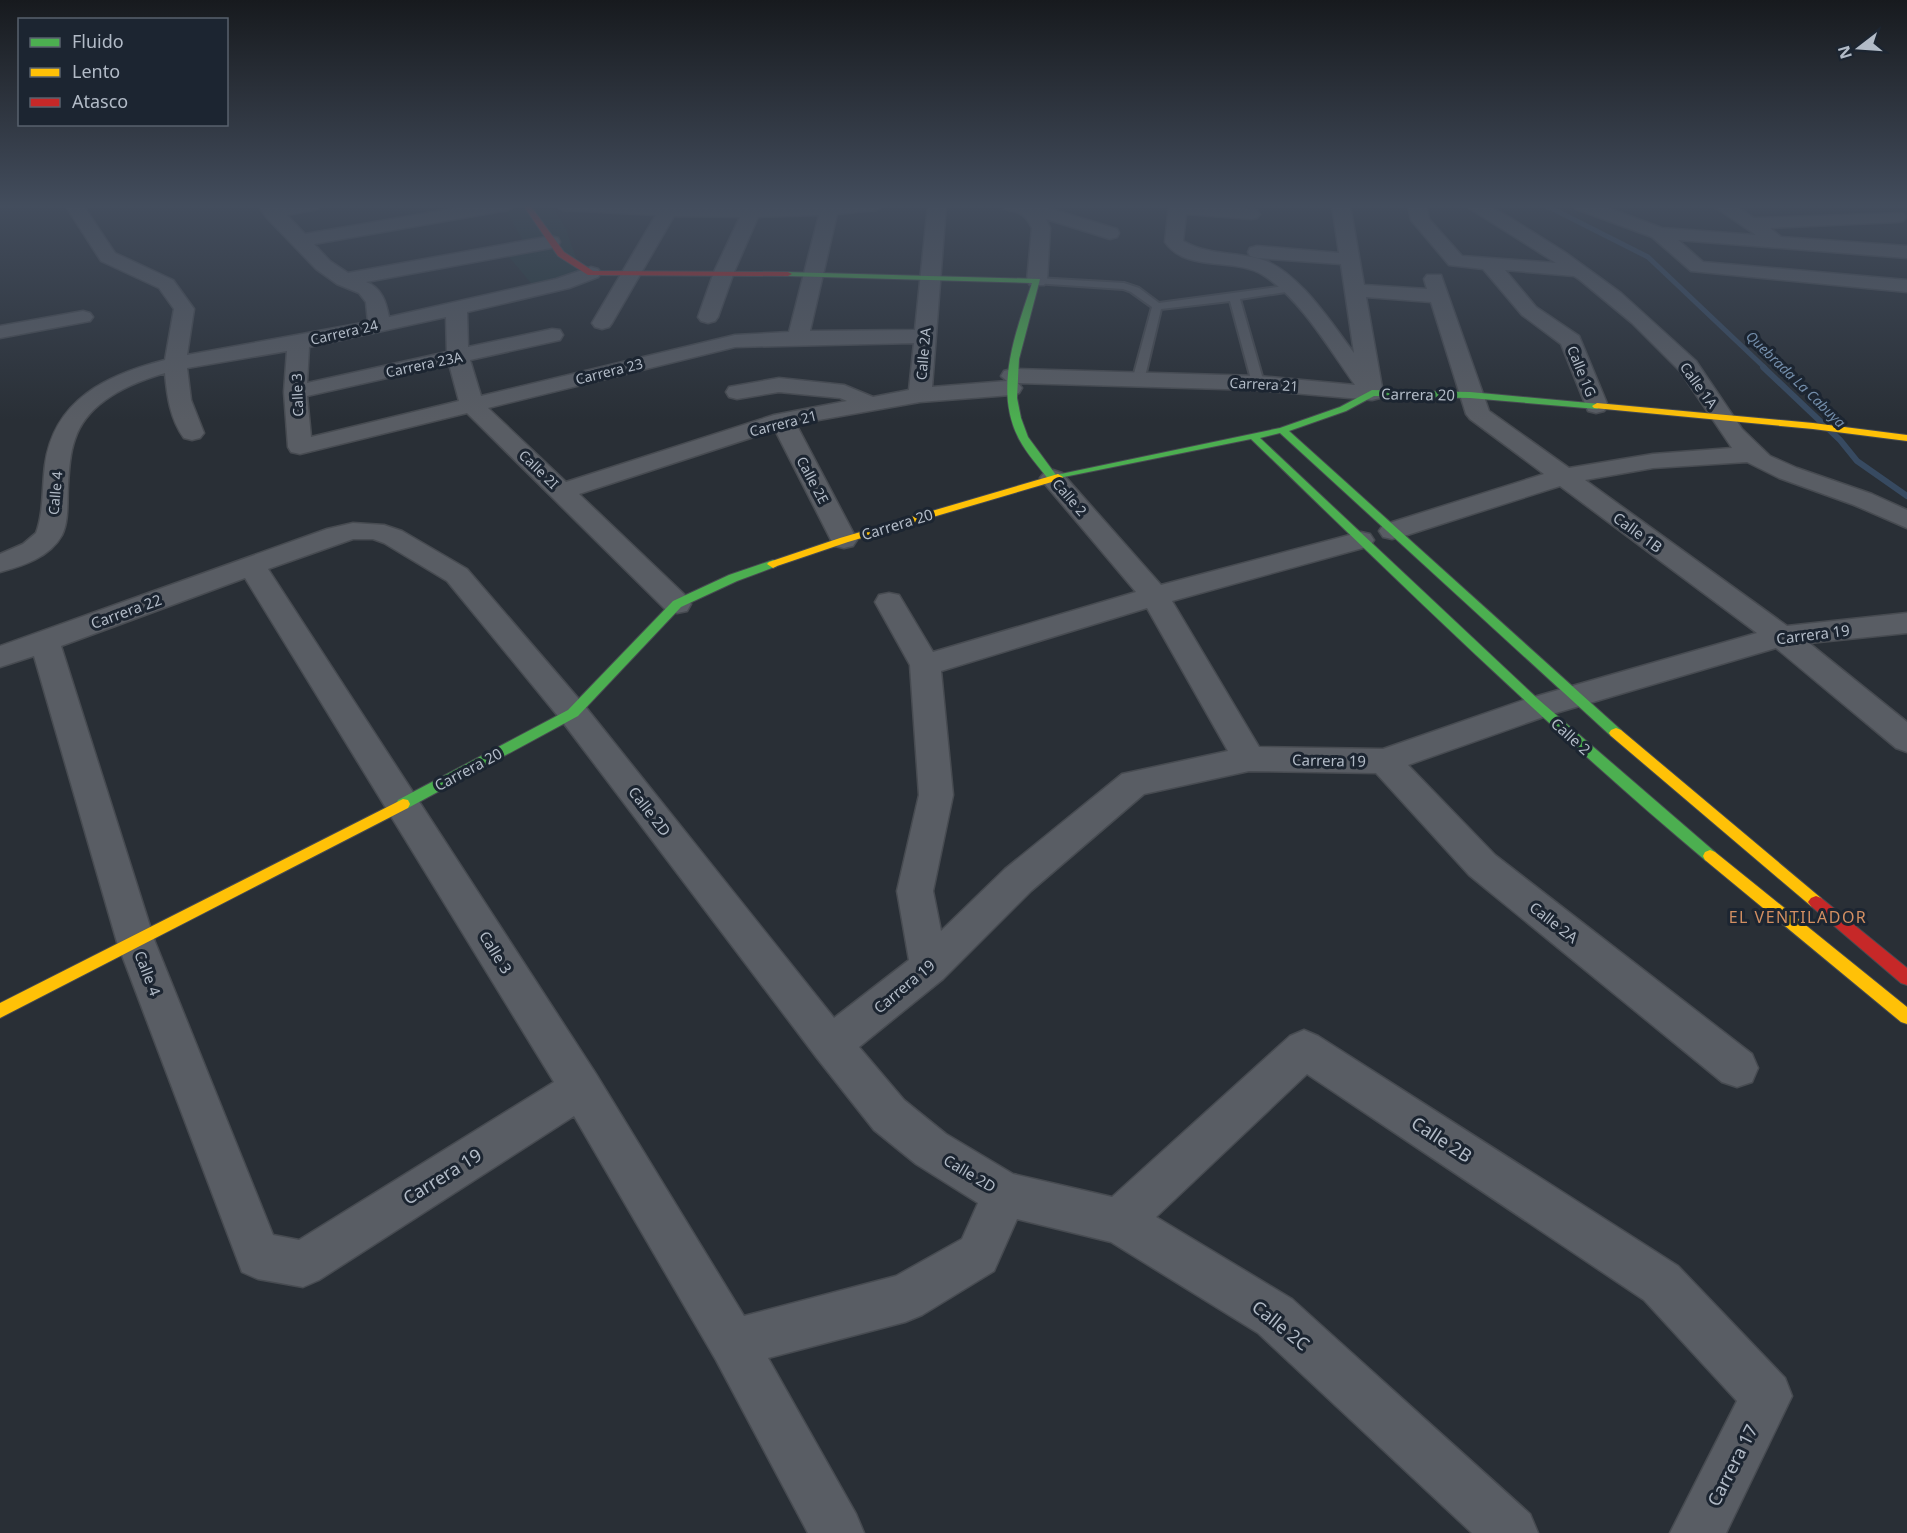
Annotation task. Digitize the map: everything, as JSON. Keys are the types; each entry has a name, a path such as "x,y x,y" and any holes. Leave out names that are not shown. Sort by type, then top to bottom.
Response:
{"street":[{"path":"150,277 166,284 184,309 175,364 179,400 192,434"},
{"path":"339,277 366,289 376,301 379,324"},
{"path":"344,280 363,277"},
{"name":"Carrera 24","path":"59,446 67,426 82,408 107,389 139,373 175,364 298,342 562,284 575,277"},
{"path":"602,323 629,277"},
{"path":"708,316 721,277"},
{"path":"798,338 811,277"},
{"name":"Carrera 24","path":"914,277 1037,281"},
{"name":"Calle 2A","path":"920,395 923,336 932,277"},
{"name":"Calle 2","path":"1037,277 1017,342 1012,382 1021,432 1053,478 1155,596 1249,759"},
{"path":"1279,277 1292,288 1372,393"},
{"path":"1352,277 1372,393"},
{"name":"Calle 1G","path":"1500,277 1529,311 1571,341 1596,406"},
{"name":"Calle 1A","path":"1586,277 1637,316 1689,368 1722,417 1752,454 1797,476 1860,498 1907,520"},
{"path":"1802,277 1907,286"},
{"path":"1826,277 1829,279"},
{"name":"Calle 1B","path":"1355,290 1436,288 1478,414 1781,636 1907,740"},
{"path":"456,307 458,356 472,405"},
{"path":"0,332 83,318"},
{"name":"Carrera 23A","path":"295,392 552,335"},
{"name":"Carrera 23","path":"300,447 735,341 923,336"},
{"name":"Calle 3","path":"298,342 295,392 300,447"},
{"name":"Carrera 21","path":"562,491 782,420 920,395 1012,382 1258,382 1372,393"},
{"path":"737,392 779,385 844,392 874,404"},
{"name":"Carrera 20","path":"0,1011 404,803 573,713 677,604 733,578 844,540 1053,478 1282,430 1343,409 1372,393 1470,395 1722,417 1907,438"},
{"name":"Calle 2I","path":"472,405 677,604"},
{"name":"Calle 2E","path":"782,420 844,540"},
{"name":"Calle 2","path":"1282,430 1676,786 1907,978"},
{"name":"Calle 2","path":"1253,436 1539,707 1643,801 1907,1017"},
{"name":"Calle 4","path":"8,560 47,537 53,521 59,446"},
{"path":"1392,531 1562,477 1653,461 1752,454"},
{"name":"Calle 2D","path":"252,566 336,535 353,531 375,531 393,537 457,575 573,713 831,1045 889,1115 931,1149 1005,1194"},
{"path":"925,665 1155,596 1361,540"},
{"name":"Calle 3","path":"252,566 404,803 581,1088 734,1343 837,1533"},
{"name":"Carrera 22","path":"0,657 252,566"},
{"path":"889,602 925,665 936,795 915,891 929,967"},
{"name":"Carrera 19","path":"831,1045 929,967 1018,880 1134,783 1249,759 1384,761 1539,707 1781,636 1907,623"},
{"name":"Calle 4","path":"44,640 136,942 258,1256 303,1264"},
{"name":"Calle 2A","path":"1384,761 1482,865 1737,1068"},
{"name":"Calle 2B","path":"1119,1221 1304,1049 1661,1283 1767,1396"},
{"name":"Carrera 19","path":"303,1264 581,1088"},
{"path":"734,1343 905,1298 978,1255 1005,1194"},
{"name":"Calle 2C","path":"1005,1194 1119,1221 1275,1316 1511,1533"},
{"name":"Carrera 17","path":"1697,1533 1767,1396"}],"lane":[{"name":"Carrera 24","path":"1037,281 1124,286 1135,290 1157,306"},
{"path":"1138,381 1157,306 1292,288"},
{"path":"1234,297 1258,382"}],"shaded area":[{"path":"526,277 577,277 536,289"}],"waterway":[{"name":"Quebrada La Cabuya","path":"1669,277 1765,368"},
{"name":"Quebrada La Cabuya","path":"1763,367 1840,440 1857,461 1907,496"}],"traffic: fast":[{"path":"878,277 1037,281 1019,339 1012,379 1012,398 1023,437 1053,478"},
{"path":"1058,477 1282,430 1343,409 1372,393 1470,395 1597,406"},
{"path":"1282,430 1616,733"},
{"path":"1253,436 1535,703 1710,856"},
{"path":"403,804 573,713 677,604 733,578 773,564"}],"traffic: slow":[{"path":"1597,406 1813,426 1907,438"},
{"path":"773,564 844,540 1058,477"},
{"path":"1616,733 1816,902"},
{"path":"0,1011 403,804"},
{"path":"1710,856 1907,1017"}],"traffic: jam":[{"path":"1816,902 1907,978"}],"district":[{"name":"EL VENTILADOR","path":"1798,917"}]}
